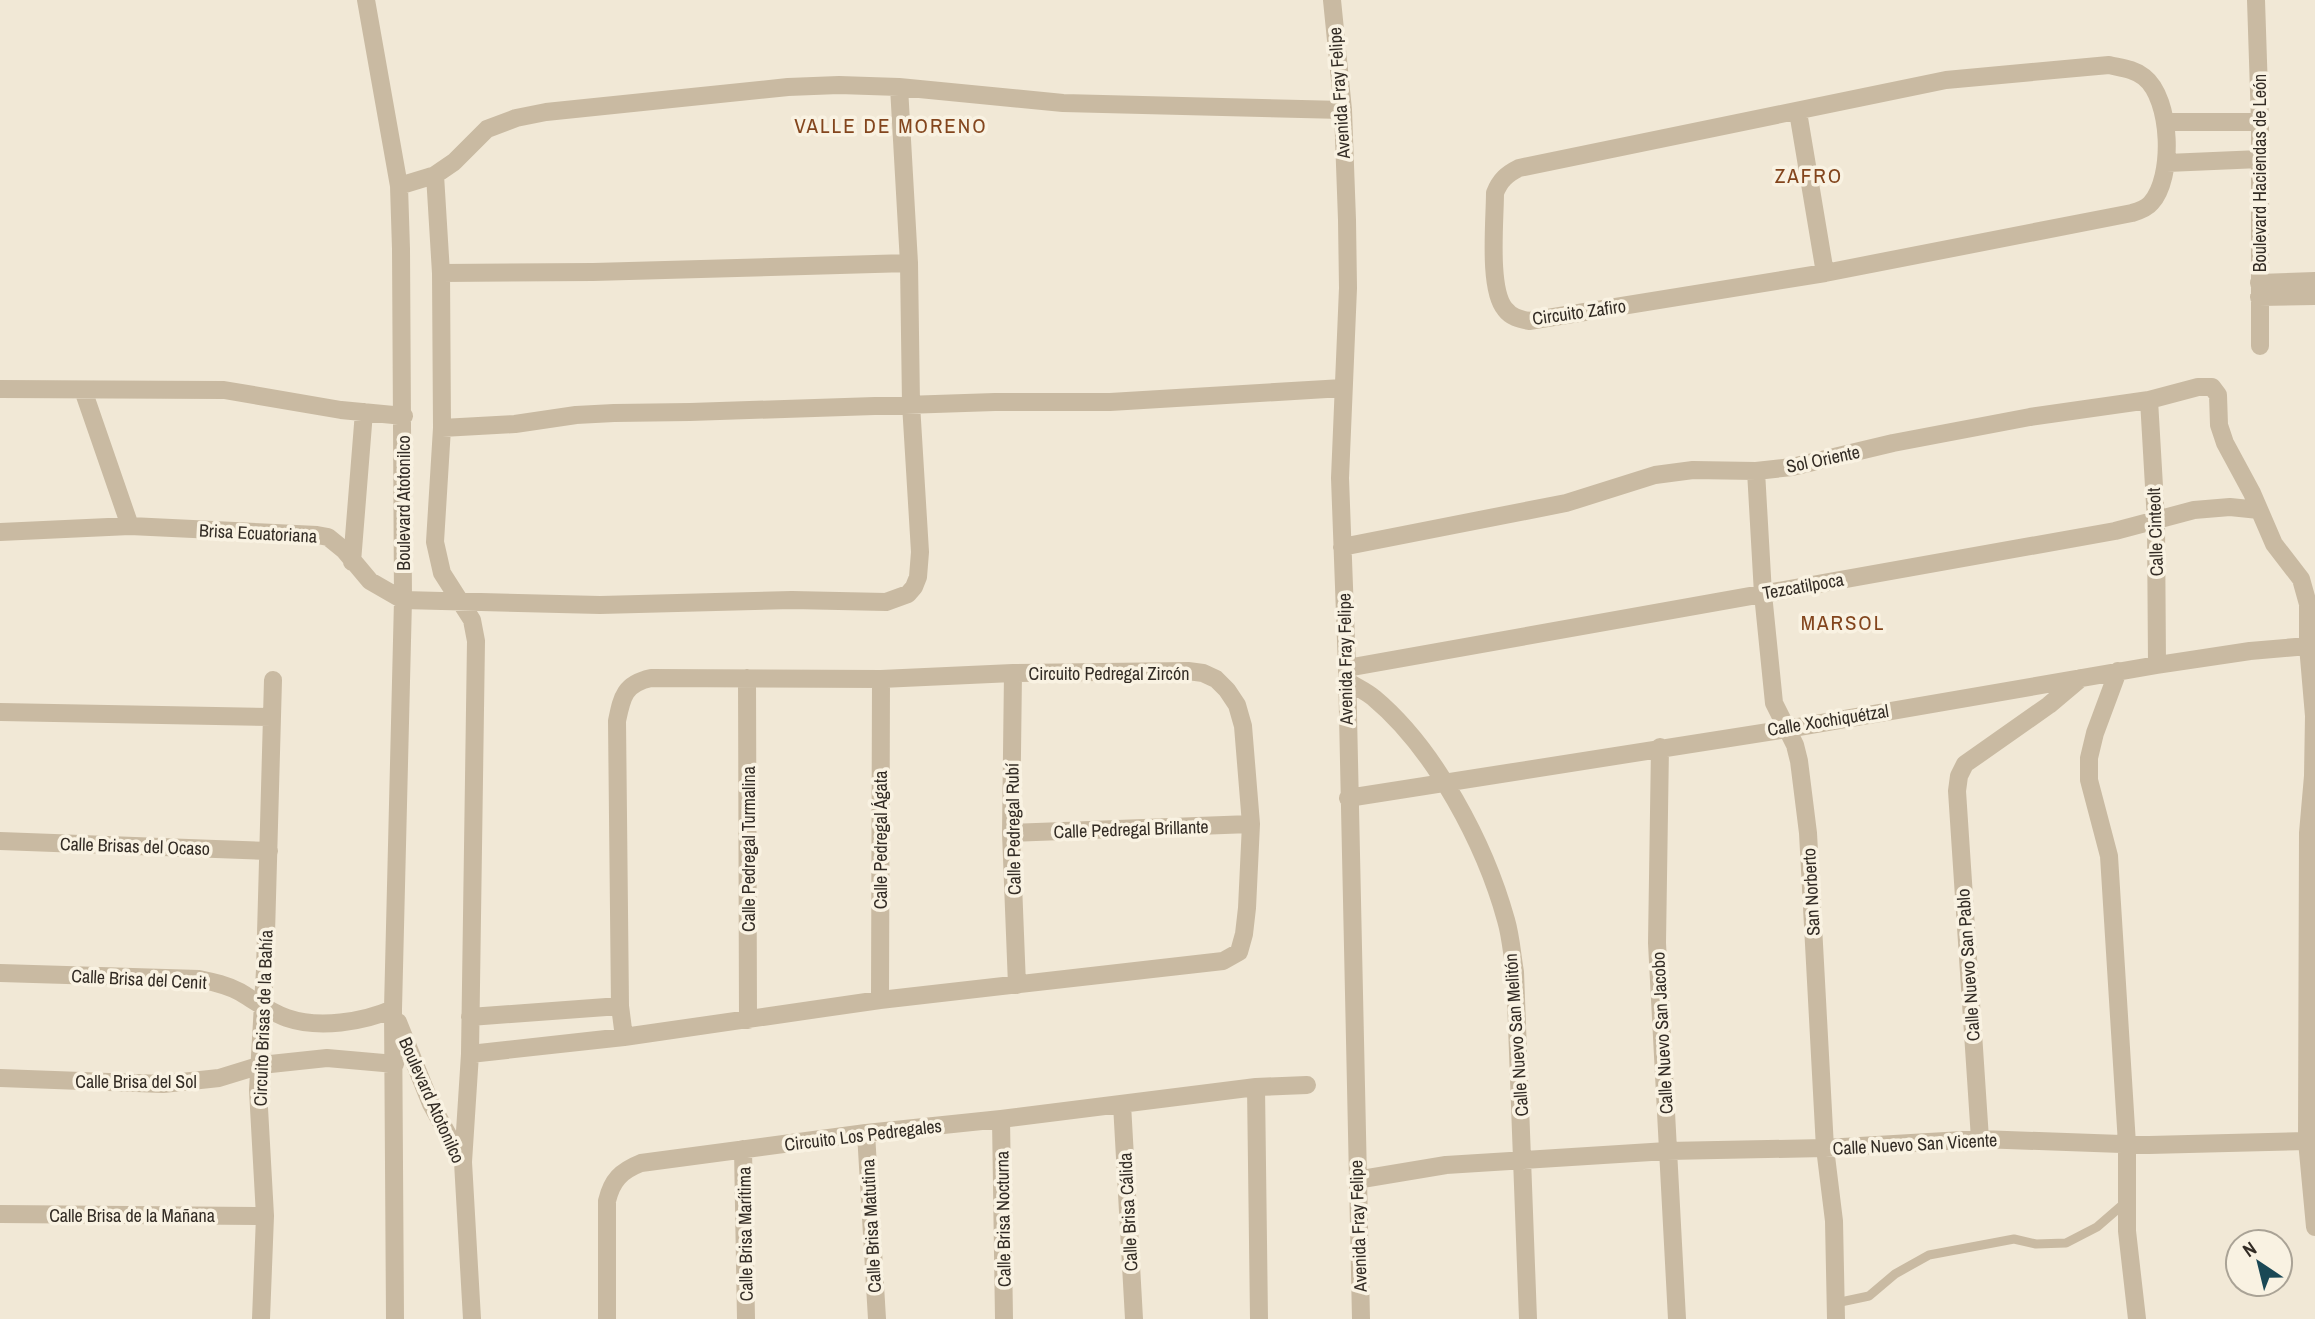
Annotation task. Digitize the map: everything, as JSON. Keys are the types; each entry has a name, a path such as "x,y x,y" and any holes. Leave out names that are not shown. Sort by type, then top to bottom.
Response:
{"street":[{"name":"Boulevard Atotonilco","path":"366,0 399,186 404,416 403,600 393,1009 395,1319"},
{"name":"Avenida Fray Felipe","path":"1332,0 1343,110 1348,288 1340,478 1361,1319"},
{"name":"Boulevard Haciendas de León","path":"2256,0 2260,122 2260,346"},
{"name":"Circuito Zafiro","path":"2109,65 2132,69 2145,78 2159,100 2165,122 2167,163 2158,194 2150,206 2133,213 1825,273 1529,321 1516,319 1506,311 1494,283 1495,193 1498,184 1506,174 1535,163 1946,80 2109,65"},
{"path":"399,186 435,175 454,162 487,129 516,118 546,112 788,87 900,87 1063,103 1343,110"},
{"path":"403,600 600,606 792,600 886,602 908,594 918,577 920,552 911,404 909,263 900,87"},
{"path":"1798,112 1825,273"},
{"path":"2165,122 2260,122"},
{"path":"2167,163 2260,159"},
{"path":"435,175 441,273 442,428 435,542 442,573 472,620 476,641 470,1054 463,1162"},
{"path":"441,273 909,263"},
{"path":"2259,290 2315,281"},
{"path":"2259,290 2315,296"},
{"name":"Sol Oriente","path":"1342,547 1566,503 1655,475 1693,470 1756,471 1791,467 1893,443 2030,417 2149,400 2198,387 2212,387 2218,395 2222,434 2259,510"},
{"path":"442,428 514,424 576,415 614,413 911,404 1110,402 1343,388"},
{"path":"0,389 224,390 341,410 404,416"},
{"path":"83,390 130,526"},
{"name":"Calle Cinteolt","path":"2149,400 2156,521 2157,665"},
{"path":"352,562 364,412"},
{"name":"San Norberto","path":"1756,471 1773,703 1787,729 1799,761 1808,833 1825,1148 1834,1222 1836,1311"},
{"name":"Tezcatilpoca","path":"1347,675 1763,594 2123,529 2176,514 2230,507 2259,510"},
{"path":"2259,510 2274,544 2295,568 2304,586 2308,604 2308,646 2314,716 2308,833 2306,1141 2315,1227"},
{"name":"Brisa Ecuatoriana","path":"0,532 130,526 317,535 328,537 344,550 370,582 403,600"},
{"name":"Calle Xochiquétzal","path":"1348,798 1787,729 2118,671 2250,651 2308,646"},
{"name":"Circuito Pedregal Zircón","path":"470,1054 624,1037 880,1000 1223,961 1239,952 1247,908 1251,824 1243,726 1237,705 1216,679 1203,673 1188,671 1013,673 881,679 651,678 636,681 621,700 617,721 620,1006 624,1037"},
{"path":"2118,671 2095,733 2089,758 2089,780 2109,856 2127,1144 2127,1231 2137,1319"},
{"name":"Calle Pedregal Rubí","path":"1013,673 1012,833 1017,985"},
{"name":"Calle Nuevo San Melitón","path":"1347,675 1373,696 1396,720 1447,783 1491,875 1507,921 1515,972 1528,1319"},
{"name":"Calle Nuevo San Pablo","path":"1980,1139 1957,791 1959,776 1965,764 1979,752 2049,705 2083,677"},
{"name":"Calle Pedregal Turmalina","path":"747,678 748,1020"},
{"name":"Calle Pedregal Ágata","path":"880,1000 881,679"},
{"name":"Circuito Brisas de la Bahía","path":"261,1319 264,1216 258,1090 265,970 274,680"},
{"path":"0,712 272,717"},
{"name":"Calle Nuevo San Jacobo","path":"1660,747 1657,943 1677,1319"},
{"name":"Calle Pedregal Brillante","path":"1012,833 1251,824"},
{"name":"Calle Brisas del Ocaso","path":"0,841 269,851"},
{"name":"Calle Brisa del Cenit","path":"0,973 199,979 222,984 288,1018 314,1023 364,1019 393,1009"},
{"path":"470,1017 620,1006"},
{"name":"Boulevard Atotonilco","path":"393,1009 430,1104 463,1162 472,1319"},
{"name":"Calle Brisa del Sol","path":"0,1078 163,1084 219,1078 261,1065 327,1058 395,1064"},
{"name":"Circuito Los Pedregales","path":"607,1319 607,1201 610,1186 627,1168 641,1163 866,1133 1256,1087 1307,1085"},
{"path":"1256,1087 1259,1319"},
{"name":"Calle Brisa Cálida","path":"1122,1104 1134,1319"},
{"name":"Calle Brisa Nocturna","path":"1001,1119 1004,1319"},
{"name":"Calle Brisa Matutina","path":"866,1133 877,1319"},
{"name":"Calle Nuevo San Vicente","path":"1356,1180 1434,1166 1667,1151 1825,1148 1980,1139 2127,1144 2306,1141"},
{"name":"Calle Brisa Marítima","path":"743,1149 746,1319"},
{"name":"Calle Brisa de la Mañana","path":"0,1214 264,1216"}],"lane":[{"path":"1836,1311 1869,1296 1895,1274 1929,1255 2014,1239 2036,1244 2066,1243 2097,1227 2127,1201"}],"district":[{"name":"VALLE DE MORENO","path":"891,125"},
{"name":"ZAFRO","path":"1809,175"},
{"name":"MARSOL","path":"1843,622"}]}
